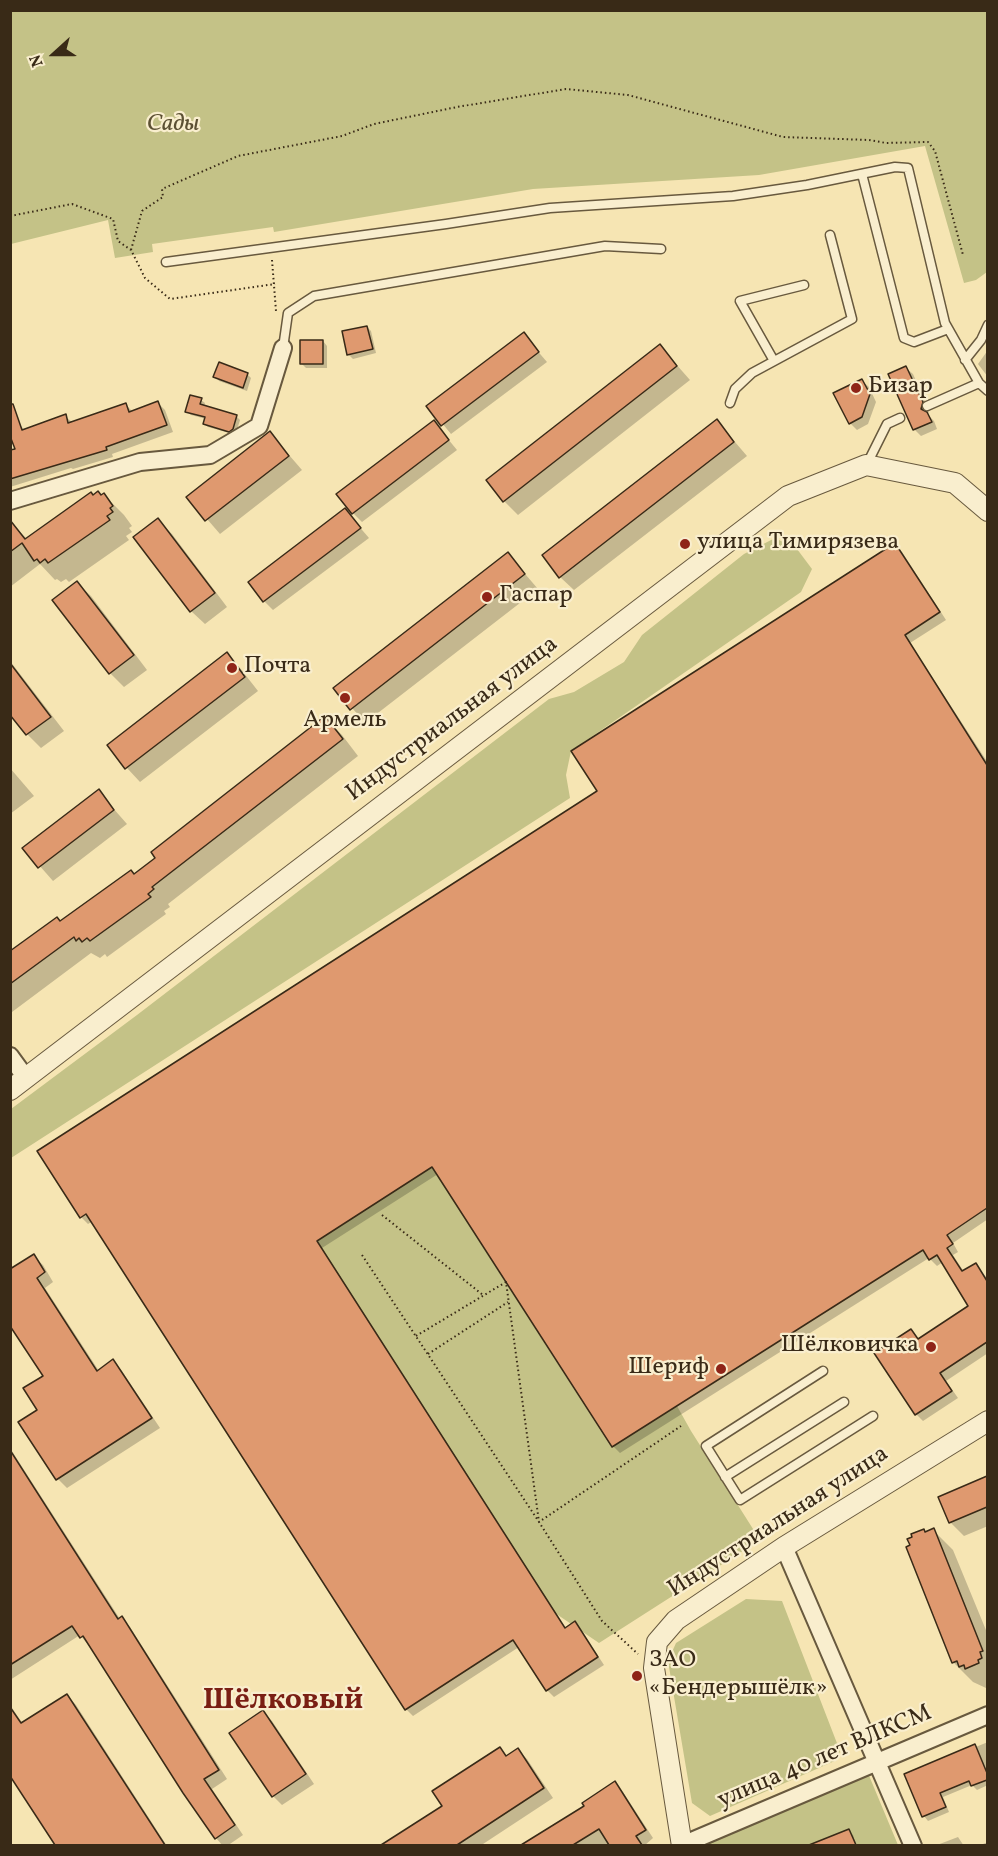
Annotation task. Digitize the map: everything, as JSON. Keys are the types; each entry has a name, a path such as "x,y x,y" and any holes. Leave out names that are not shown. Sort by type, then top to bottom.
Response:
{"street":[{"path":"10,501 140,462 210,455 259,426 283,348"},
{"path":"867,465 956,483 987,511"},
{"name":"Индустриальная улица","path":"18,1084 788,496 867,465"},
{"path":"10,1056 18,1084"},
{"name":"Индустриальная улица","path":"682,1845 654,1668 657,1642 676,1620 784,1546 987,1421"},
{"path":"784,1546 912,1845"},
{"name":"улица 40 лет ВЛКСМ","path":"682,1845 987,1715"}],"lane":[{"path":"166,262 550,208 733,196 807,185 895,167 908,168 948,329 979,383 987,391"},
{"path":"862,174 904,338 914,342 948,329"},
{"path":"730,403 735,389 752,373 852,320 830,235"},
{"path":"283,348 288,313 314,296 605,246 661,249"},
{"path":"774,361 740,301 804,285"},
{"path":"965,360 981,339 987,325"},
{"path":"927,406 979,383"},
{"path":"867,465 887,424 900,418"},
{"path":"823,1371 706,1446 740,1500 873,1416"},
{"path":"725,1476 844,1402"}],"path":[{"path":"130,250 142,211 163,197 162,189 238,156 342,136 384,121 566,88 628,95 783,136 869,140 886,143 928,142 935,151 963,255"},
{"path":"10,216 72,204 113,219 118,241 130,250 145,278 170,299 274,284"},
{"path":"271,248 276,314"},
{"path":"382,1215 483,1295"},
{"path":"362,1255 602,1621 654,1668"},
{"path":"416,1336 506,1282 539,1522"},
{"path":"428,1354 508,1302"},
{"path":"539,1522 681,1426"}],"green space":[{"name":"Сады","path":"11,10 987,11 987,272 976,280 964,283 925,146 759,175 533,189 274,232 273,227 152,244 153,252 115,258 108,220 11,244"},
{"path":"775,538 797,549 812,569 801,592 571,751 566,775 570,798 11,1158 11,1109 549,699 574,692 624,662 642,635 744,554"},
{"path":"432,1167 611,1447 677,1406 760,1540 599,1643 555,1613 317,1241"},
{"path":"746,1599 782,1601 840,1751 837,1760 710,1816 692,1803 668,1661 676,1643"},
{"path":"865,1766 898,1845 682,1846"}],"building":[{"path":"367,326 373,349 347,355 342,331"},
{"path":"524,332 539,352 441,426 426,406"},
{"path":"300,340 323,340 323,364 300,364"},
{"path":"660,344 677,366 503,502 486,480"},
{"path":"219,362 248,373 243,388 213,377"},
{"path":"906,366 923,402 921,409 927,412 932,422 913,430 888,374"},
{"path":"862,379 870,394 862,417 849,424 833,393"},
{"path":"190,395 202,398 200,404 237,415 233,429 229,432 203,424 205,417 185,412"},
{"path":"158,401 167,425 106,447 107,450 10,479 10,450 15,449 10,436 10,404 13,404 22,430 66,414 68,423 126,403 129,412"},
{"path":"717,419 734,442 559,578 542,555"},
{"path":"434,420 449,440 352,514 336,494"},
{"path":"270,431 289,456 205,521 186,497"},
{"path":"98,491 101,495 104,493 113,506 110,508 113,512 107,516 110,520 48,563 45,559 40,563 37,559 34,561 22,543 10,552 10,520 25,539 91,492 93,495"},
{"path":"345,508 361,528 263,602 248,582"},
{"path":"158,518 215,593 190,612 133,537"},
{"path":"895,543 940,612 905,635 987,765 987,1208 947,1235 953,1244 947,1248 962,1271 976,1263 987,1281 987,1342 940,1373 952,1391 915,1415 874,1353 911,1329 918,1339 968,1306 937,1255 929,1260 923,1250 612,1447 432,1167 317,1241 565,1628 575,1621 598,1657 546,1691 513,1640 405,1710 86,1214 80,1218 37,1151 597,791 571,751"},
{"path":"508,552 525,574 350,710 333,688"},
{"path":"77,581 134,655 109,674 52,600"},
{"path":"227,652 245,677 125,769 107,745"},
{"path":"10,663 51,717 26,735 10,715"},
{"path":"325,716 343,739 152,887 154,889 148,894 151,897 90,941 87,938 82,942 79,938 76,941 74,937 10,984 10,951 57,917 60,921 131,870 134,874 155,858 151,852"},
{"path":"99,789 114,810 38,868 22,848"},
{"path":"34,1254 45,1272 37,1278 97,1371 113,1359 152,1418 56,1480 18,1422 37,1410 23,1388 43,1376 10,1326 10,1269"},
{"path":"10,1450 118,1619 122,1616 219,1770 204,1779 235,1825 215,1839 83,1636 80,1638 72,1626 10,1665"},
{"path":"987,1476 987,1507 949,1523 938,1497"},
{"path":"934,1528 983,1651 980,1652 982,1658 978,1660 979,1663 965,1669 964,1665 959,1667 957,1661 952,1663 906,1547 910,1545 907,1539 912,1537 911,1534"},
{"path":"67,1694 165,1845 55,1845 10,1776 10,1707 21,1723"},
{"path":"263,1710 306,1774 272,1797 229,1733"},
{"path":"975,1744 987,1773 987,1780 971,1786 969,1781 940,1793 946,1807 922,1817 904,1774"},
{"path":"500,1747 506,1756 518,1748 544,1788 457,1845 381,1845 442,1806 432,1791"},
{"path":"615,1781 646,1830 636,1836 642,1845 609,1845 599,1829 573,1845 521,1845 584,1806 582,1803"},
{"path":"849,1829 856,1845 809,1845"}],"place":[{"name":"Бизар","path":"856,388"},
{"name":"улица Тимирязева","path":"685,544"},
{"name":"Гаспар","path":"487,597"},
{"name":"Почта","path":"232,668"},
{"name":"Армель","path":"345,698"},
{"name":"Шёлковичка","path":"931,1347"},
{"name":"Шериф","path":"721,1369"},
{"name":"ЗАО «Бендерышёлк»","path":"637,1676"}],"district":[{"name":"Шёлковый","path":"283,1702"}]}
